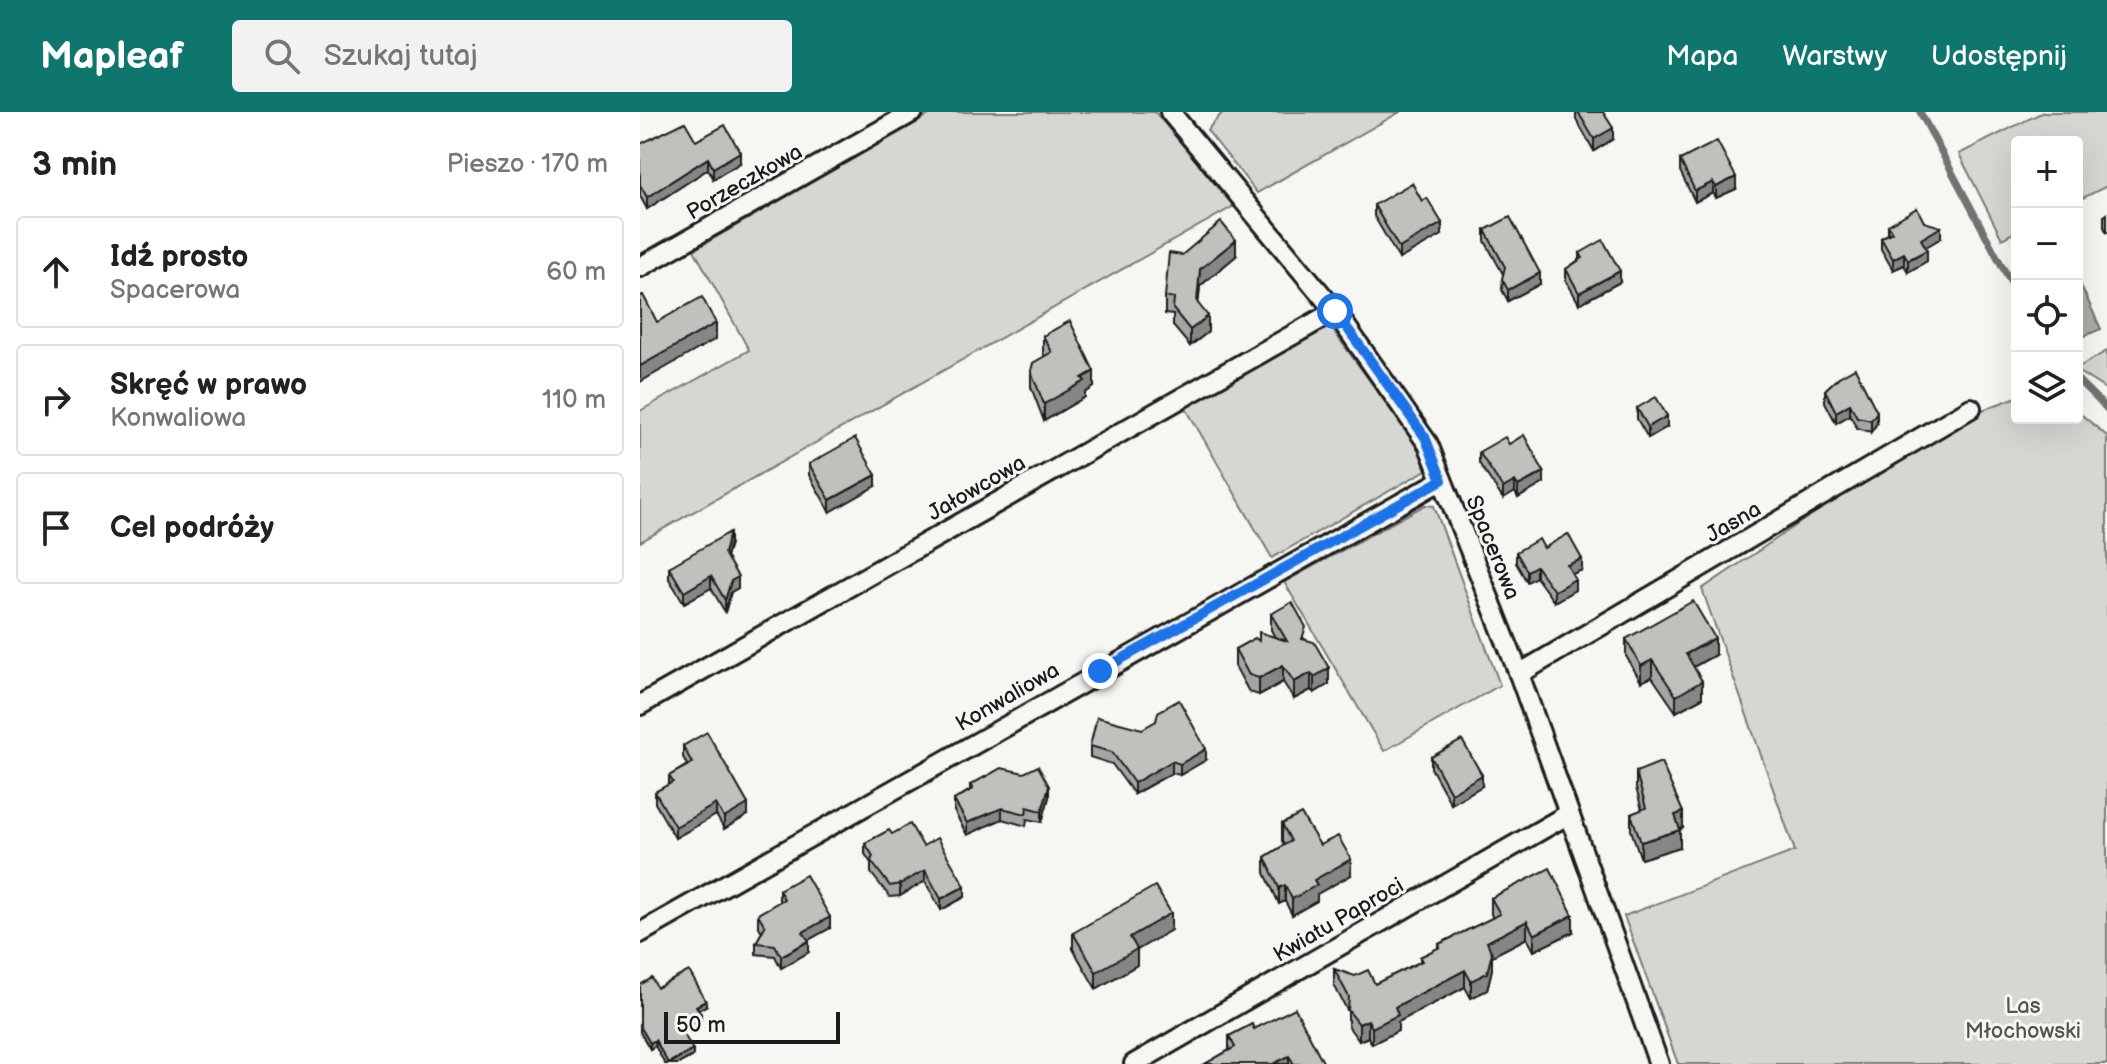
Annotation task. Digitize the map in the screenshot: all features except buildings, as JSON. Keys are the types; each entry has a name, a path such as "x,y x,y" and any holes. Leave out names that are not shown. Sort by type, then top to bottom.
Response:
{"street":[{"name":"Porzeczkowa","path":"640,267 913,112"},
{"name":"Spacerowa","path":"1170,112 1335,311 1425,437 1519,674 1567,815 1659,1064"},
{"name":"Jałowcowa","path":"640,705 1335,311"},
{"name":"Jasna","path":"1519,674 1971,408"},
{"name":"Konwaliowa","path":"640,933 1442,480"},
{"name":"Kwiatu Paproci","path":"1134,1064 1567,815"}],"green space":[{"path":"934,112 1155,112 1234,206 640,542 640,411 749,350 694,250"},
{"path":"1223,112 1400,112 1257,193 1207,130"},
{"path":"2043,112 2107,112 2107,186 2083,198 2083,136 2011,136 2011,234 2002,239 1959,154"},
{"path":"1329,325 1418,447 1426,470 1272,558 1184,405"},
{"path":"2107,351 2107,390 2083,375 2083,365"},
{"name":"Las Młochowski","path":"2011,399 2011,424 2083,424 2083,416 2107,436 2107,1064 1678,1064 1624,916 1795,851 1702,589 1835,499 1974,413"},
{"path":"1425,505 1434,506 1500,685 1384,751 1284,582"}],"shaded area":[{"path":"2083,290 2101,329 2083,336"}],"waterway":[{"path":"1920,112 2011,283"},
{"path":"2083,385 2107,409"}],"route":[{"path":"1100,671 1442,480 1425,437 1335,311"}]}
